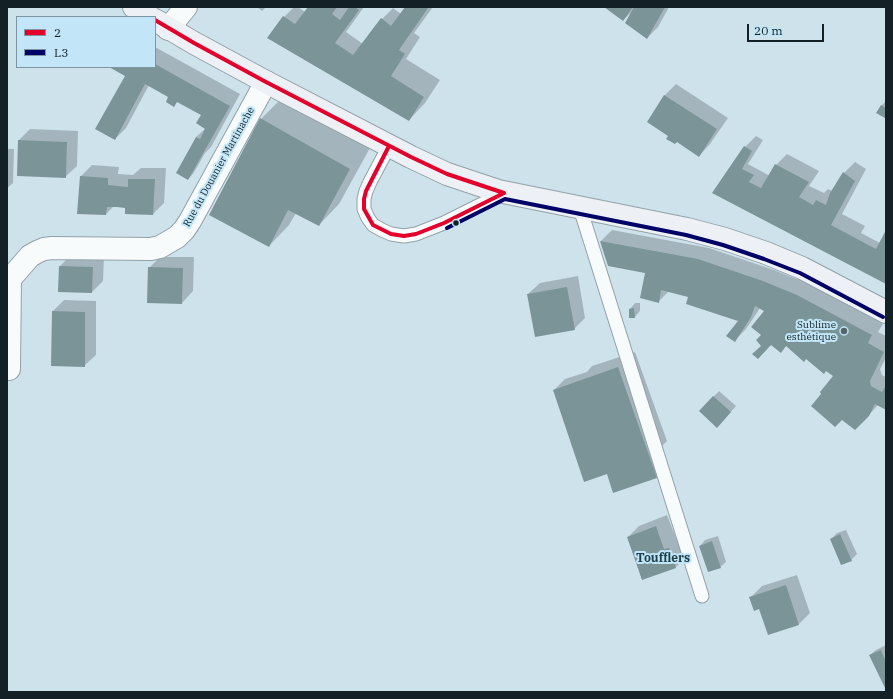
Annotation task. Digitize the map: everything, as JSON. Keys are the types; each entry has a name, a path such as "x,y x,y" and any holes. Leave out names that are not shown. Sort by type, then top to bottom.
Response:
{"main road":[{"path":"134,7 148,16"},
{"path":"162,25 266,82 446,174 504,193 687,229 747,246 802,268 886,312"}],"street":[{"path":"162,25 186,7"},
{"name":"Rue du Douanier Martinache","path":"7,369 9,369 9,279 30,256 44,249 151,249 164,245 177,237 190,222 266,82"}],"lane":[{"path":"390,146 366,191 364,208 373,225 391,234 404,236 416,234 444,223 504,193"},
{"path":"580,208 702,596"}],"building":[{"path":"308,7 337,7 332,14 340,20 349,7 355,7 359,10 335,43 353,55 381,18 391,26 405,7 428,8 399,50 405,54 391,76 424,97 409,121 267,38 283,16 295,24"},
{"path":"604,7 633,7 623,21"},
{"path":"634,7 665,7 647,39 625,23"},
{"path":"156,65 230,106 188,180 176,173 196,137 200,139 205,129 196,123 201,115 177,102 174,107 166,102 168,97 145,84 115,140 95,129 125,76 111,68 156,68"},
{"path":"664,95 717,129 699,157 677,142 675,144 666,139 668,136 647,122"},
{"path":"881,105 886,108 885,118 876,113"},
{"path":"260,118 350,169 319,226 288,210 269,247 209,215"},
{"path":"18,140 67,142 66,178 17,176"},
{"path":"744,146 752,151 742,169 754,175 749,182 761,188 775,164 809,182 799,197 813,205 816,200 826,205 830,193 843,172 855,181 831,225 876,249 886,230 886,284 712,193"},
{"path":"80,176 108,178 108,185 128,187 128,179 155,179 153,215 125,214 125,208 117,207 107,207 106,215 77,214"},
{"path":"600,241 698,259 763,281 797,295 872,335 868,343 884,352 870,381 871,386 882,392 886,385 886,410 875,404 869,416 855,430 842,420 835,427 811,406 833,376 826,371 824,374 806,359 804,362 786,346 781,353 771,345 758,359 752,354 761,346 756,340 761,335 751,327 764,311 755,306 751,317 735,342 726,336 738,321 686,304 688,297 661,290 659,303 640,298 645,273 608,266"},
{"path":"59,266 93,267 92,293 58,292"},
{"path":"148,267 183,268 182,304 147,303"},
{"path":"567,287 575,330 535,337 527,294"},
{"path":"634,308 635,318 629,318 629,309"},
{"path":"52,311 85,312 85,367 51,366"},
{"path":"618,367 657,478 613,493 607,474 584,482 553,390"},
{"path":"713,396 731,412 717,428 699,411"},
{"path":"656,526 664,549 669,548 676,568 642,580 627,537"},
{"path":"840,534 852,561 841,565 830,539"},
{"path":"712,541 721,568 708,572 699,546"},
{"path":"786,585 799,625 768,635 759,609 754,611 749,597"},
{"path":"881,650 886,662 886,690 869,655"}],"transit line":[{"name":"2","path":"156,21 266,82 411,157 447,174 504,193"},
{"name":"2","path":"389,146 366,191 364,209 373,225 391,234 404,236 416,234 444,223 504,193"},
{"name":"L3","path":"447,228 505,199 686,235 723,245 800,273 883,317"}],"place":[{"name":"Sublime esthétique","path":"844,331"}],"district":[{"name":"Toufflers","path":"663,559"}]}
